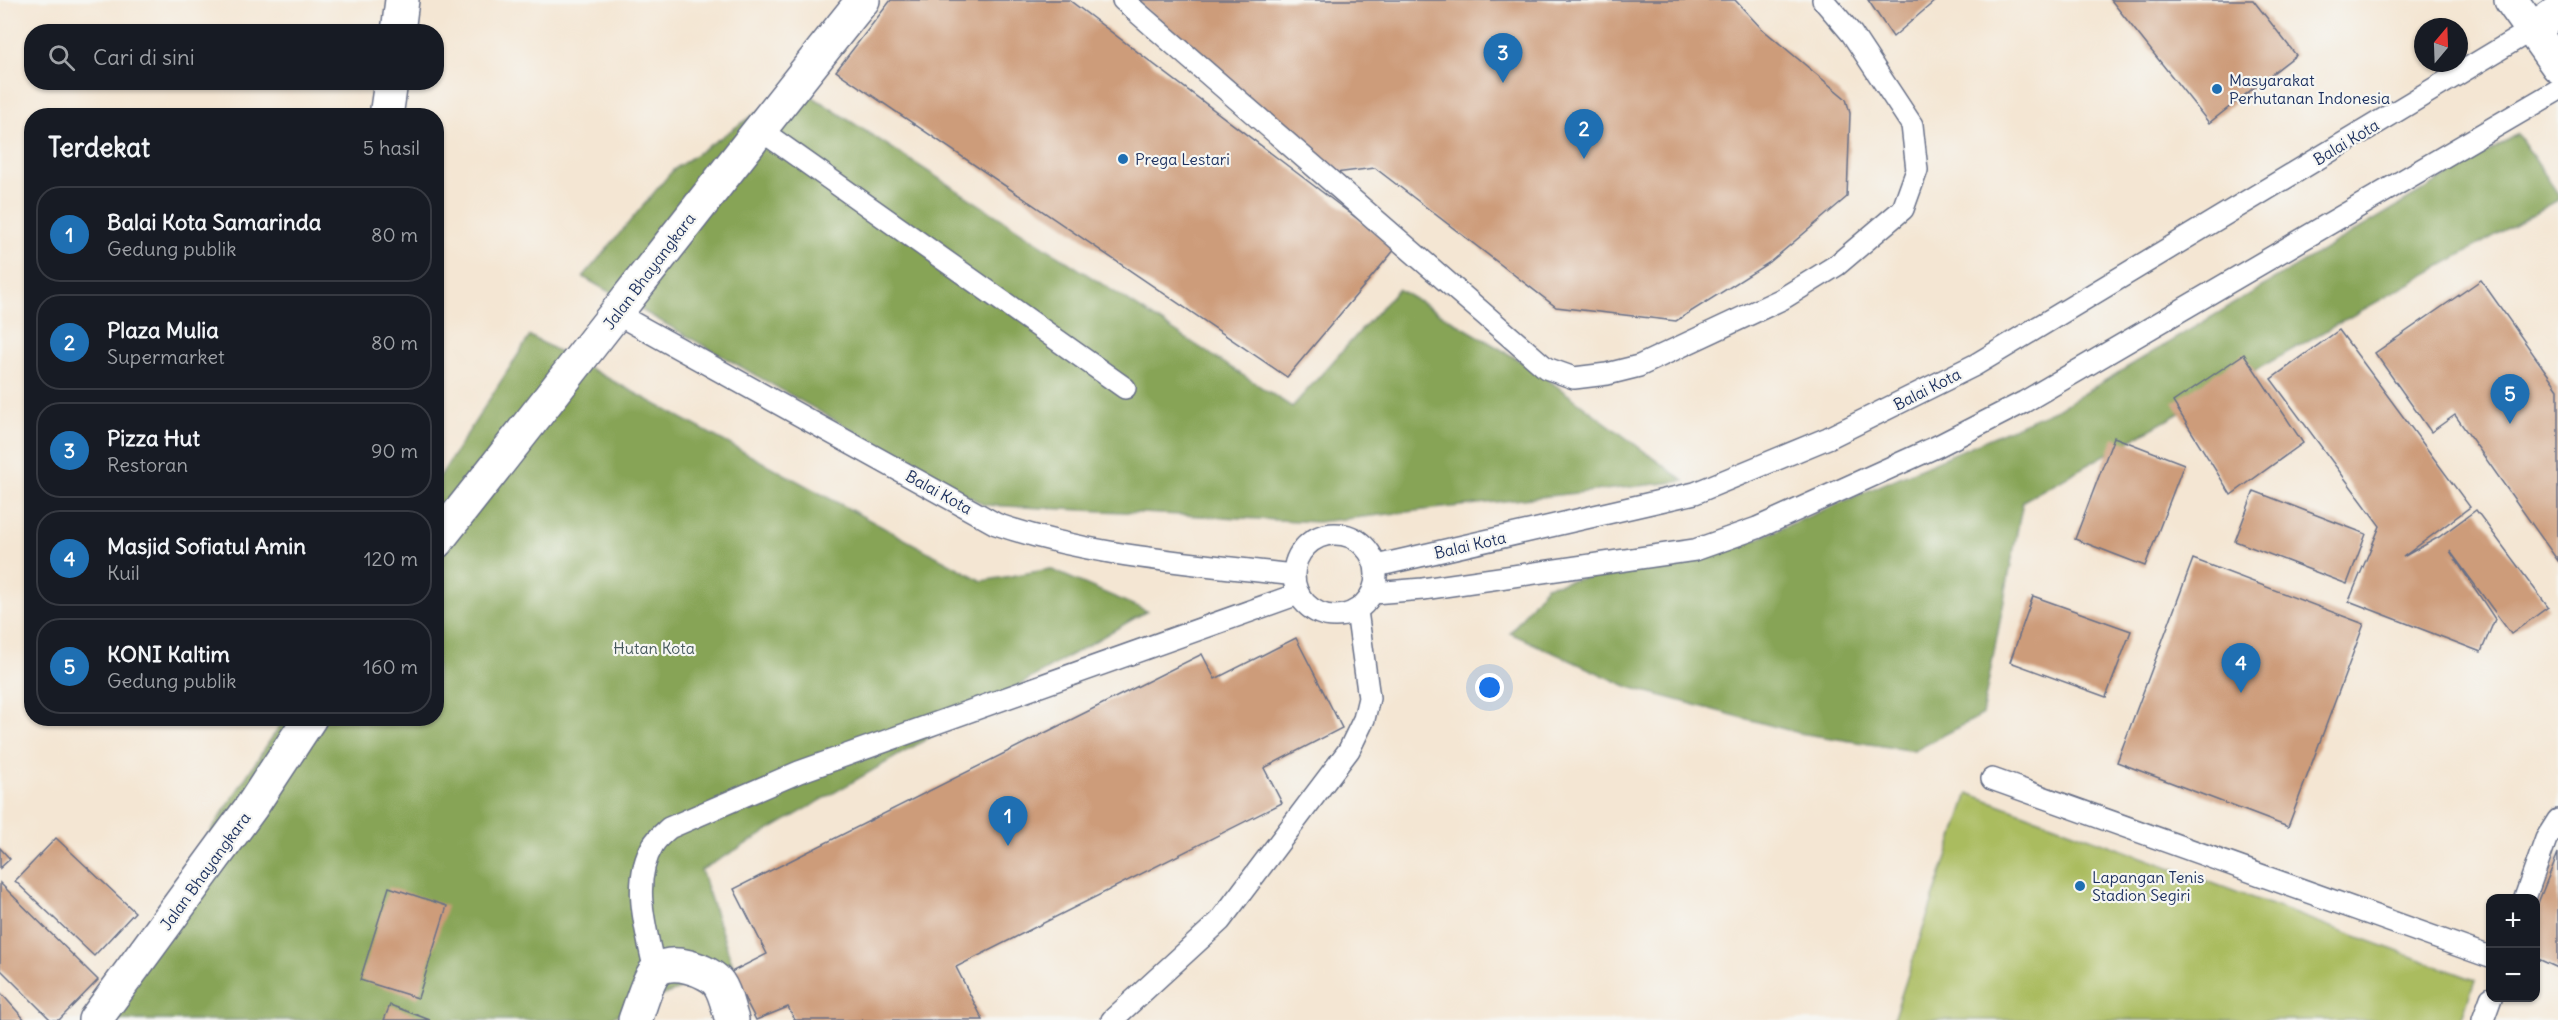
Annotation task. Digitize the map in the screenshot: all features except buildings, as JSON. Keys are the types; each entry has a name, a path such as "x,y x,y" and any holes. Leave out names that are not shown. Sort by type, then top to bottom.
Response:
{"street":[{"path":"399,24 402,0"},
{"name":"Jalan Bhayangkara","path":"444,533 617,314 759,129 863,0"},
{"path":"2511,0 2546,20 2558,66"},
{"path":"387,108 390,90"},
{"name":"Jalan Bhayangkara","path":"95,1020 252,806 305,726"},
{"path":"635,1020 655,972 664,966 673,965 697,969 719,984 732,1020"}],"lane":[{"path":"1123,0 1546,368 1574,378 1607,374 1639,366 1782,300 1837,265 1903,208 1917,170 1912,125 1852,34 1823,0"},
{"name":"Balai Kota","path":"1376,566 1695,493 1828,438 1976,365 2546,20"},
{"name":"Balai Kota","path":"1373,593 1423,589 1695,550 1757,528 1938,446 2025,402 2558,90"},
{"path":"759,129 1125,387"},
{"name":"Balai Kota","path":"617,314 996,524 1036,537 1083,548 1296,585"},
{"path":"1336,533 1358,540 1366,546 1376,566 1377,580 1373,593 1357,611 1336,616 1314,610 1296,585 1299,554 1315,538 1336,533"},
{"path":"655,972 642,910 643,882 647,859 654,843 669,828 799,772 1296,585"},
{"path":"1112,1020 1220,921 1349,750 1364,719 1369,698 1357,611"},
{"path":"1992,779 2486,956"},
{"path":"2526,894 2546,839 2558,820"},
{"path":"2483,1020 2490,1002"}],"green space":[{"path":"796,86 1292,407 1398,289 1531,367 1684,481 1318,522 984,505 583,277 673,170"},
{"path":"2518,134 2558,194 2558,200 2023,501 1982,715 1914,751 1799,733 1629,687 1510,633 1546,586 1745,544 2059,408"},
{"name":"Hutan Kota","path":"530,336 982,581 1050,569 1147,611 701,870 733,966 606,1020 87,1020 279,726 444,726 444,470"},
{"name":"Lapangan Tenis Stadion Segiri","path":"1968,793 2475,980 2461,1020 1893,1020"}],"place":[{"name":"Pizza Hut","path":"1503,83"},
{"name":"Masyarakat Perhutanan Indonesia","path":"2217,89"},
{"name":"Prega Lestari","path":"1123,159"},
{"name":"Plaza Mulia","path":"1584,159"},
{"name":"KONI Kaltim","path":"2510,424"},
{"name":"Masjid Sofiatul Amin","path":"2241,693"},
{"name":"Balai Kota Samarinda","path":"1008,846"},
{"name":"Lapangan Tenis Stadion Segiri","path":"2080,886"}]}
